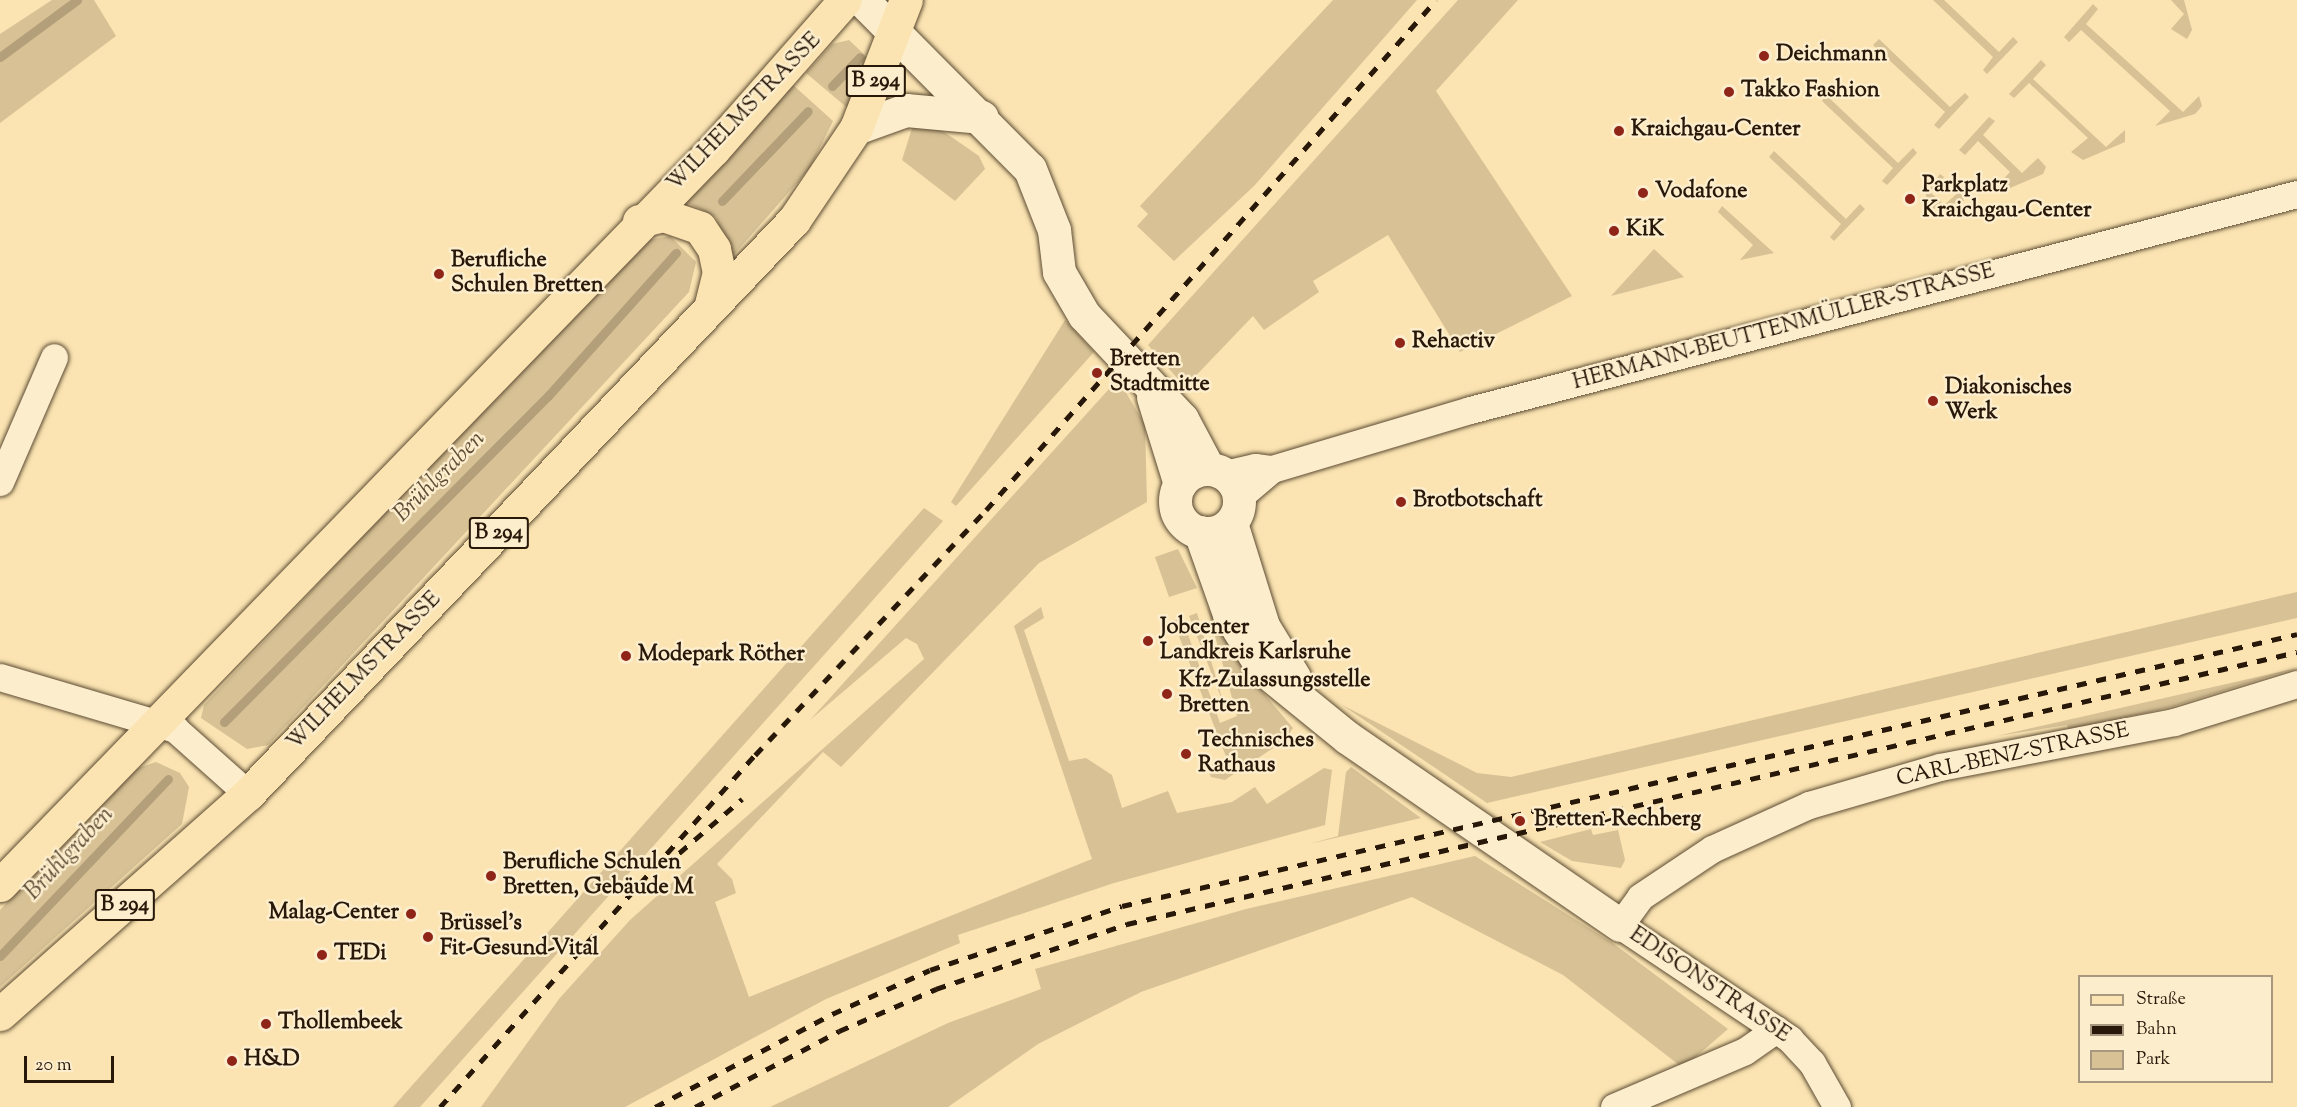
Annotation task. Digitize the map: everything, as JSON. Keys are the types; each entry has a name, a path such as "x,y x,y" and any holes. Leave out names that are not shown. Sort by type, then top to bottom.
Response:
{"main road":[{"name":"WILHELMSTRASSE","path":"0,885 639,221 722,141 845,0"},
{"name":"WILHELMSTRASSE","path":"0,1014 248,794 794,220 856,128 896,34 906,0"},
{"name":"WILHELMSTRASSE","path":"639,221 663,215 700,228 714,249 719,272 710,308"}],"street":[{"path":"862,0 982,117 1030,170 1051,219 1059,272 1084,315 1151,390 1182,419 1226,490 1263,626 1328,722"},
{"path":"856,128 906,110 982,117"},
{"name":"HERMANN-BEUTTENMÜLLER-STRASSE","path":"1226,490 1272,469 1470,410 2297,194"},
{"path":"0,482 54,357"},
{"path":"1151,390 1180,484 1177,513 1200,531 1244,642 1263,669 1328,722 1620,925"},
{"name":"HERMANN-BEUTTENMÜLLER-STRASSE","path":"1180,484 1196,470 1226,490"},
{"name":"HERMANN-BEUTTENMÜLLER-STRASSE","path":"1200,531 1220,530 1226,490"},
{"path":"0,677 175,729 248,794"},
{"name":"CARL-BENZ-STRASSE","path":"1620,925 1660,880 1712,849 1809,805 1940,767 2174,722 2297,684"},
{"name":"EDISONSTRASSE","path":"1620,925 1776,1029 1812,1063 1837,1107"},
{"path":"1614,1107 1745,1051 1776,1029"}],"green space":[{"path":"52,0 94,0 116,36 0,123 0,34"},
{"path":"1333,0 1417,0 1255,185 1174,261 1137,226 1148,214 1140,206"},
{"path":"1458,0 1518,0 1436,91 1572,296 1460,352 1388,235 1313,281 1319,292 1264,330 1253,316 1185,387 1148,345"},
{"path":"1933,0 1944,0 1999,52 2013,37 2018,42 1987,74 1983,70 1993,57"},
{"path":"2171,0 2184,0 2192,30 2187,39 2171,29 2184,14"},
{"path":"2093,4 2098,9 2086,24 2183,112 2199,96 2202,106 2195,114 2155,126 2170,111 2081,30 2069,42 2064,37"},
{"path":"1879,39 1950,107 1965,93 1969,97 1939,129 1934,125 1945,112 1873,45"},
{"path":"849,40 867,57 851,111 806,73 832,44"},
{"path":"2041,60 2046,65 2033,79 2106,147 2125,130 2125,142 2083,160 2071,152 2088,138 2029,83 2014,98 2009,94"},
{"path":"792,84 833,121 810,168 731,258 716,217 682,200"},
{"path":"1826,95 1898,163 1913,148 1917,153 1887,185 1882,181 1893,168 1822,101"},
{"path":"1989,117 1995,121 1983,135 2022,173 2038,158 2046,167 2043,174 2003,191 1997,186 2010,172 1978,141 1965,155 1959,150"},
{"path":"914,122 937,127 979,156 985,169 955,201 902,160"},
{"path":"1774,151 1846,219 1860,204 1865,209 1834,241 1830,237 1841,224 1769,157"},
{"path":"1940,174 1944,177 1930,192 1944,205 1960,191 1964,201 1934,209 1927,204 1926,194"},
{"path":"1722,206 1774,253 1740,260 1753,245 1718,212"},
{"path":"670,236 696,262 689,292 268,745 247,749 201,718 204,705 630,253 643,241"},
{"path":"1654,249 1684,277 1611,296"},
{"path":"1065,320 1094,352 956,506 951,502"},
{"path":"1118,379 1145,425 1147,502 1039,563 841,767 823,752 717,864 732,879 736,893 715,902 749,997 1092,859 1014,626 1041,607 1044,618 1024,630 1069,761 1086,758 1112,775 1122,808 1168,791 1177,813 1232,802 1255,787 1267,804 1324,768 1332,770 1325,825 1114,883 958,935 960,943 826,999 625,1107 481,1107 559,999 630,920 924,659 917,644 906,638 810,720"},
{"path":"924,508 943,521 420,1107 393,1107"},
{"path":"1178,549 1197,588 1169,597 1155,557"},
{"path":"2297,592 2297,618 1487,803 1342,705 1477,773 1511,777"},
{"path":"1207,607 1250,677 1293,728 1285,740 1225,780 1211,777 1206,766 1227,759 1173,621 1182,618 1220,723 1237,716"},
{"path":"1197,613 1224,705 1189,616"},
{"path":"2297,668 2171,707 2069,730 2067,725 1997,736"},
{"path":"156,762 180,773 189,787 182,824 0,987 0,910 132,770"},
{"path":"1351,767 1421,818 1309,844 1338,836 1346,772"},
{"path":"1591,829 1593,835 1618,830 1625,860 1621,868 1572,861 1540,842"},
{"path":"1475,856 1614,944 1728,1029 1683,1068 1563,975 1412,897 1141,992 1038,1044 948,1107 770,1107 948,1023 1041,989 1035,969 1246,909"}],"waterway":[{"path":"0,57 77,0"},
{"name":"Brühlgraben","path":"832,86 860,57"},
{"name":"Brühlgraben","path":"722,201 808,111"},
{"name":"Brühlgraben","path":"224,722 548,396 676,253"},
{"name":"Brühlgraben","path":"0,956 168,779"}],"railway":[{"path":"440,1107 755,755 986,510 1436,0"},
{"path":"655,1107 832,1014 930,970 1122,906 2297,634"},
{"path":"695,1107 839,1031 936,989 1127,924 2297,652"},
{"path":"664,866 742,799"}],"place":[{"name":"Deichmann","path":"1764,56"},
{"name":"Takko Fashion","path":"1729,92"},
{"name":"Kraichgau-Center","path":"1619,131"},
{"name":"Vodafone","path":"1643,193"},
{"name":"Parkplatz Kraichgau-Center","path":"1910,199"},
{"name":"KiK","path":"1614,231"},
{"name":"Berufliche Schulen Bretten","path":"439,274"},
{"name":"Rehactiv","path":"1400,343"},
{"name":"Bretten Stadtmitte","path":"1097,373"},
{"name":"Diakonisches Werk","path":"1933,401"},
{"name":"Brotbotschaft","path":"1401,502"},
{"name":"Jobcenter Landkreis Karlsruhe","path":"1148,641"},
{"name":"Modepark Röther","path":"626,656"},
{"name":"Kfz-Zulassungsstelle Bretten","path":"1167,694"},
{"name":"Technisches Rathaus","path":"1186,754"},
{"name":"Bretten-Rechberg","path":"1520,821"},
{"name":"Berufliche Schulen Bretten, Gebäude M","path":"491,876"},
{"name":"Malag-Center","path":"411,914"},
{"name":"Brüssel's Fit-Gesund-Vital","path":"428,937"},
{"name":"TEDi","path":"322,955"},
{"name":"Thollembeek","path":"266,1024"},
{"name":"H&D","path":"232,1061"}]}
